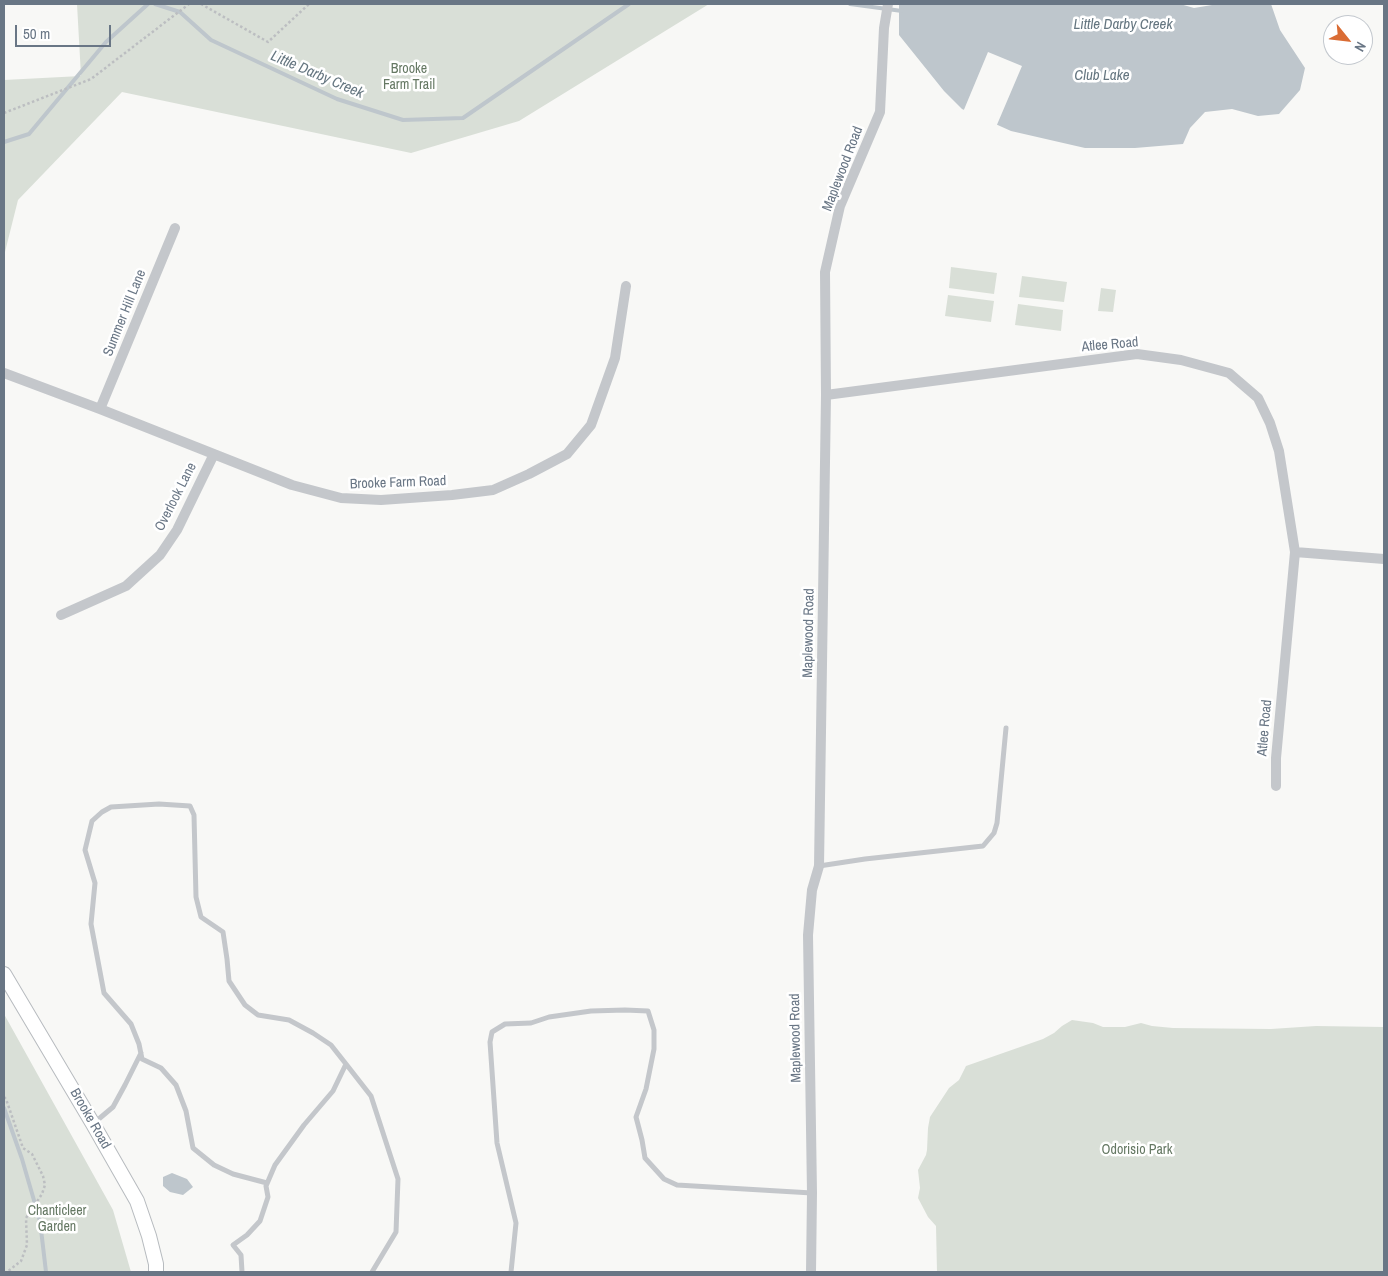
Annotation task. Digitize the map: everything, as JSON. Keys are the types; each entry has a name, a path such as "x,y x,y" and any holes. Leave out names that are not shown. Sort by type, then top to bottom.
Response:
{"main road":[{"name":"Brooke Road","path":"4,974 137,1201 149,1236 156,1264 156,1272"}],"street":[{"name":"Maplewood Road","path":"810,1272 812,1193 808,934 812,890 819,866 826,395 825,272 840,206 880,112 884,28 888,4"},
{"name":"Summer Hill Lane","path":"100,409 175,228"},
{"name":"Brooke Farm Road","path":"4,373 292,485 341,498 380,500 493,490 567,454 591,425 615,358 626,286"},
{"name":"Atlee Road","path":"826,395 1137,354 1181,360 1229,373 1258,398 1270,423 1279,450 1295,552 1276,758 1276,786"},
{"name":"Overlook Lane","path":"62,615 126,586 160,555 177,530 214,454"},
{"path":"1295,552 1384,559"}],"lane":[{"path":"819,866 983,846 994,833 997,823 1006,728"},
{"path":"267,1183 233,1174 214,1165 193,1148 186,1112 176,1085 161,1068 142,1059 139,1044 131,1024 104,993 90,924 95,883 85,850 92,821 111,807 159,804 190,806 194,815 196,897 201,917 223,932 229,981 233,988 245,1005 258,1015 288,1020 331,1045 371,1096 398,1179 396,1232 372,1272"},
{"path":"511,1272 516,1223 497,1143 490,1042 492,1032 505,1024 531,1023 550,1017 591,1011 648,1011 654,1030 654,1050 646,1088 636,1117 645,1158 664,1179 677,1184 812,1193"},
{"path":"93,1124 113,1107 141,1053"},
{"path":"242,1272 241,1255 233,1245 247,1236 260,1221 268,1197 266,1186 275,1165 304,1124 333,1090 346,1064"}],"path":[{"path":"4,113 92,79 189,4"},
{"path":"201,4 268,42 309,4"},
{"path":"4,1097 22,1148 32,1154 43,1176 45,1185 42,1194 26,1218 27,1245 21,1261 7,1272"}],"green space":[{"name":"Brooke Farm Trail","path":"77,4 709,4 519,121 411,153 122,92 18,200 4,256 4,80 81,76"},
{"path":"951,267 997,273 994,294 949,288"},
{"path":"1022,276 1067,282 1064,302 1019,297"},
{"path":"1101,288 1116,290 1113,312 1098,311"},
{"path":"948,295 994,301 991,322 945,316"},
{"path":"1018,304 1063,310 1061,331 1015,325"},
{"name":"Chanticleer Garden","path":"4,1014 113,1210 131,1272 4,1272"},
{"name":"Odorisio Park","path":"1072,1020 1093,1023 1103,1027 1125,1027 1141,1023 1173,1028 1384,1027 1384,1272 937,1272 936,1226 928,1217 918,1198 920,1188 918,1170 926,1155 930,1117 949,1088 959,1080 966,1066 1043,1039"}],"water":[{"name":"Club Lake","path":"899,4 1180,4 1194,8 1218,4 1271,4 1280,30 1305,68 1300,90 1279,114 1258,116 1232,109 1205,112 1190,128 1183,144 1135,148 1085,148 1011,131 962,109 944,91 899,35"},
{"path":"172,1173 187,1179 193,1187 183,1195 170,1192 163,1186 163,1177"}],"pier":[{"path":"988,52 1022,66 996,127 981,155 955,144 954,141 966,113 963,112"}],"waterway":[{"name":"Little Darby Creek","path":"4,142 29,134 106,42 148,4"},
{"name":"Little Darby Creek","path":"155,4 180,12 211,40 337,99 403,120 463,118 629,4"},
{"name":"Little Darby Creek","path":"850,4 902,11"},
{"path":"4,1108 22,1159 40,1221 46,1272"}]}
